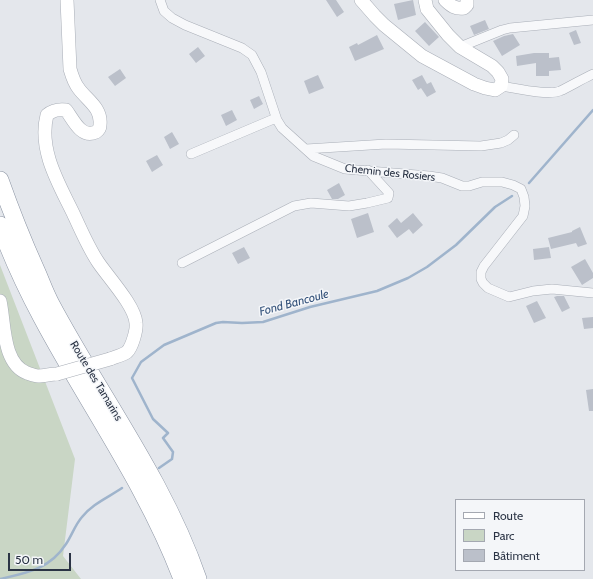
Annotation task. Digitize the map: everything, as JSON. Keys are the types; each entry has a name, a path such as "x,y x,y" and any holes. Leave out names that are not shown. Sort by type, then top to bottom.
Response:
{"highway":[{"name":"Route des Tamarins","path":"0,180 19,233 50,302 74,346 158,488 178,528 198,579"},
{"name":"Route des Tamarins","path":"0,224 33,302 54,342 90,401 147,501 172,552 182,579"}],"main road":[{"path":"0,301 5,337 10,357 21,370 37,376 57,374 110,359 126,352 134,339 137,324 133,311 97,260 81,231 49,159 45,131 47,115 52,111 58,109 66,110 83,132 94,133 100,126 98,110 78,88 70,69 67,0"},
{"path":"361,0 374,16 422,56 480,86 495,90 501,86 502,79 498,72 492,66 460,47 427,9 426,0"},
{"path":"445,0 453,7 458,8 464,8 467,5 467,0"}],"street":[{"name":"Chemin des Rosiers","path":"160,0 164,11 172,18 185,25 238,46 252,55 261,72 276,118 282,128 313,156 330,164 345,168 429,176 442,178 462,186 469,186 482,182 502,182 521,189 525,206 523,216 481,272 480,279 488,288 509,297 533,291 552,289 593,293"},
{"path":"460,47 510,28 593,20"},
{"path":"501,86 539,92 559,92 593,74"},
{"path":"191,154 276,118"},
{"path":"306,149 386,144 481,146 501,143 514,135"},
{"path":"182,263 294,206 310,203 349,206 368,204 388,198 389,193 368,170"}],"green space":[{"path":"0,265 75,459 63,556 81,579 0,579"}],"building":[{"path":"326,0 336,0 344,12 337,17"},
{"path":"413,0 416,15 398,20 394,4"},
{"path":"485,20 489,29 474,35 470,26"},
{"path":"425,22 439,37 429,46 415,31"},
{"path":"576,30 581,43 574,45 569,33"},
{"path":"513,34 520,45 502,56 493,41"},
{"path":"377,35 384,49 355,61 349,47 357,43 358,45"},
{"path":"198,47 205,56 196,63 189,54"},
{"path":"534,53 549,53 549,58 559,57 561,70 549,71 549,76 536,76 536,63 517,66 516,56"},
{"path":"120,69 126,78 115,86 108,77"},
{"path":"318,75 324,88 309,94 304,81"},
{"path":"422,75 427,84 431,82 436,92 427,97 421,88 418,90 412,80"},
{"path":"259,96 263,104 254,109 250,100"},
{"path":"232,110 237,120 226,126 221,115"},
{"path":"172,132 179,144 170,149 164,137"},
{"path":"157,155 163,165 152,172 146,161"},
{"path":"339,183 345,195 338,199 332,199 327,190"},
{"path":"368,213 374,232 357,238 351,219"},
{"path":"413,213 423,225 413,234 409,229 397,238 388,226 397,218 401,223"},
{"path":"580,227 587,244 578,247 576,243 551,249 548,238 572,232"},
{"path":"244,247 250,258 238,264 232,253"},
{"path":"549,247 551,258 534,260 533,249"},
{"path":"585,259 593,273 593,278 582,285 571,267"},
{"path":"564,296 570,308 562,312 554,297"},
{"path":"537,301 546,318 534,323 526,306"},
{"path":"593,317 593,328 584,329 582,318"},
{"path":"593,389 593,411 589,411 586,390"}],"waterway":[{"name":"Fond Bancoule","path":"529,183 593,110"},
{"name":"Fond Bancoule","path":"159,468 172,459 173,452 163,438 168,433 153,419 132,378 141,362 164,345 216,323 263,322 310,307 377,291 408,278 427,267 456,245 495,207 512,196"},
{"name":"Fond Bancoule","path":"0,579 37,569 53,559 66,544 77,523 86,512 122,488"}]}
